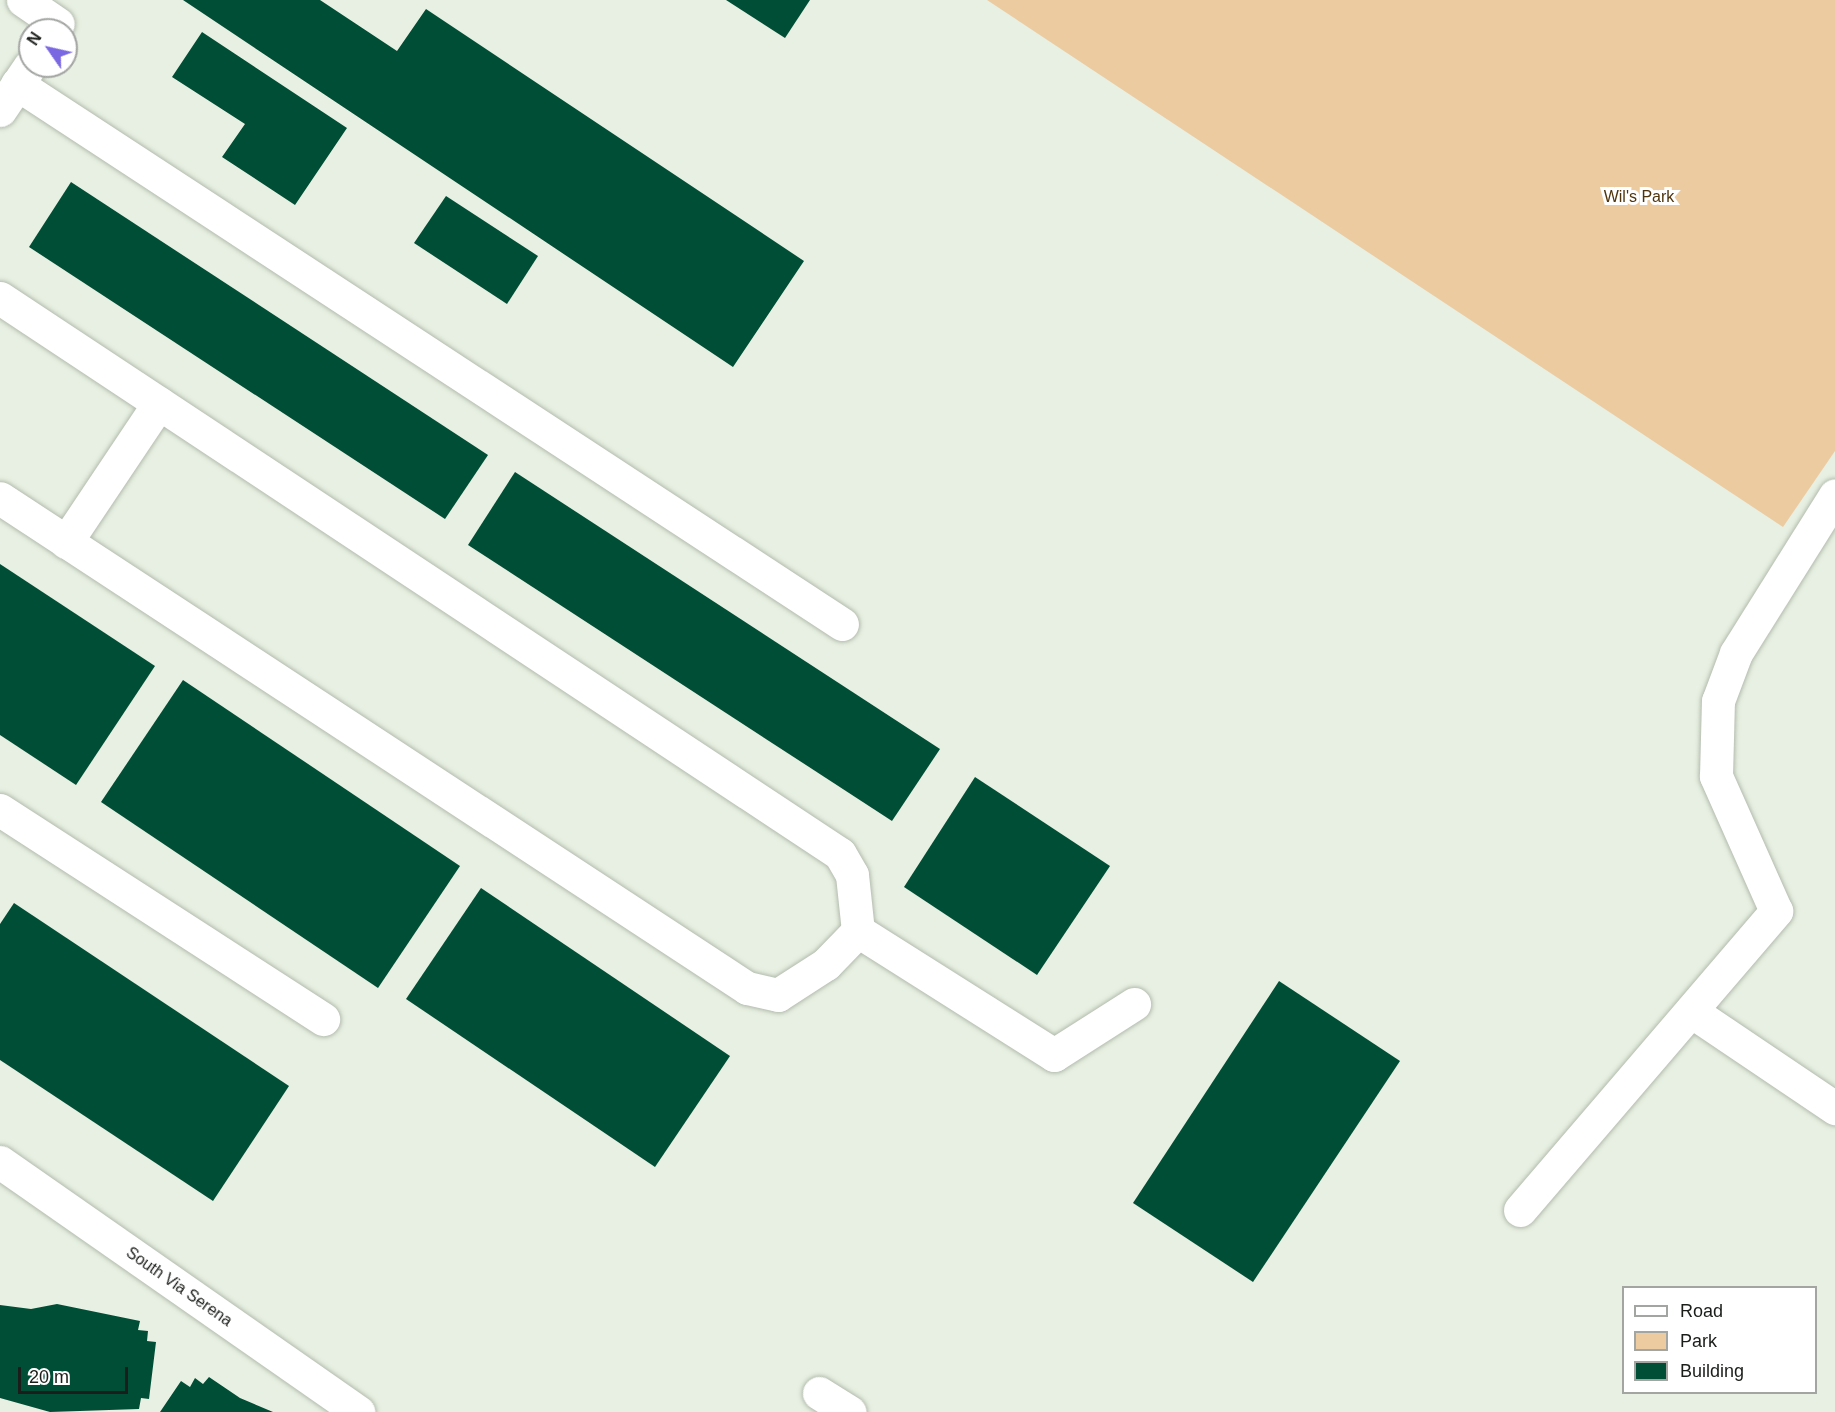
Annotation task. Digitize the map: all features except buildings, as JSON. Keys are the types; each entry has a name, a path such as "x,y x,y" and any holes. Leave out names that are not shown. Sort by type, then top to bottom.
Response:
{"street":[{"path":"23,0 61,18"},
{"path":"16,86 842,624"},
{"path":"0,298 840,854 852,874 858,931"},
{"path":"66,542 159,403"},
{"path":"1520,1210 1776,911 1716,776 1718,702 1736,653 1835,495"},
{"path":"0,498 747,988 778,995 826,964 858,931"},
{"path":"0,810 323,1019"},
{"path":"858,931 1054,1055 1134,1004"},
{"path":"1691,1011 1835,1108"},
{"name":"South Via Serena","path":"0,1162 359,1412"},
{"path":"819,1393 849,1412"}],"green space":[{"name":"Wil's Park","path":"987,0 1835,0 1835,451 1783,527"}]}
